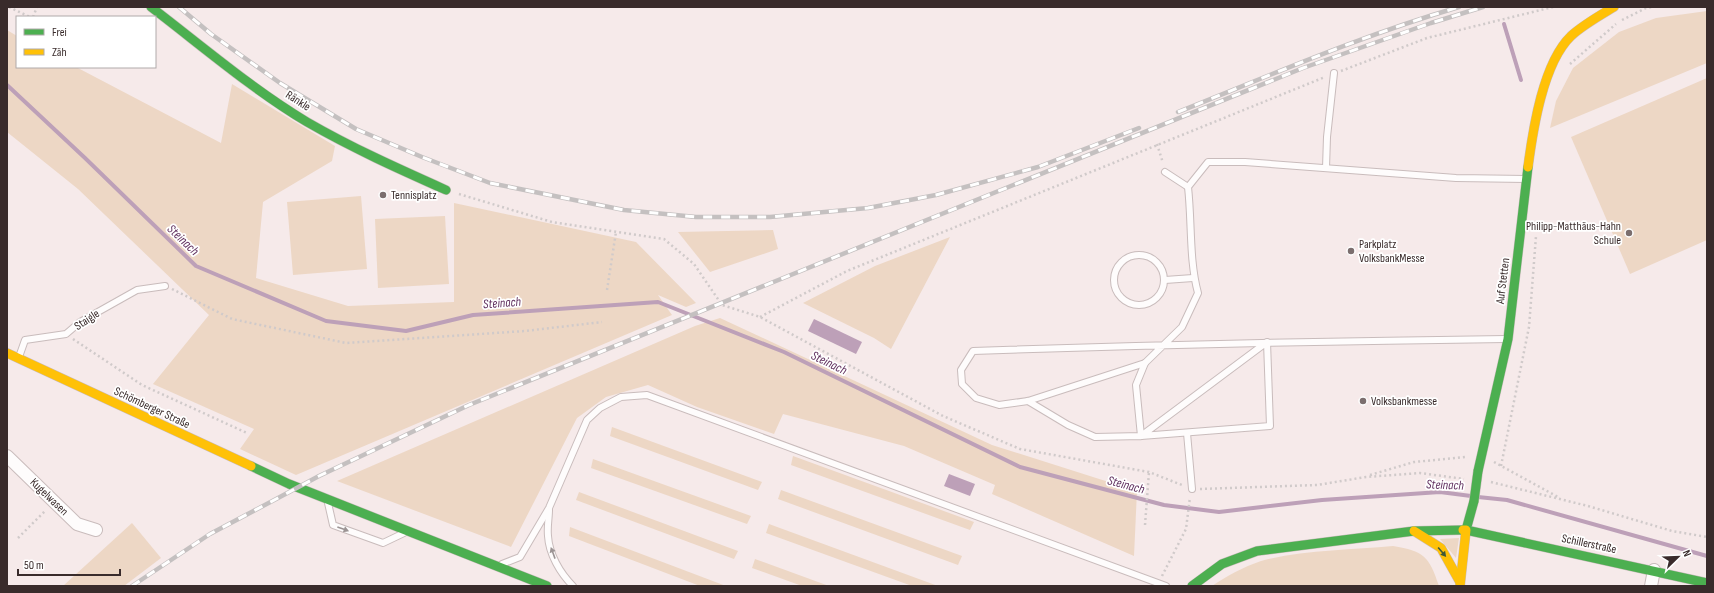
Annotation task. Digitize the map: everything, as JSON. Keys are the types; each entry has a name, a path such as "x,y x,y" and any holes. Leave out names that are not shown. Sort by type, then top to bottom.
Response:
{"street":[{"name":"Ränkle","path":"152,7 263,92 307,121 362,152 446,190"},
{"name":"Auf Stetten","path":"1460,584 1466,530 1474,501 1481,455 1508,339 1527,179 1540,98 1555,59 1570,37 1595,18 1614,7"},
{"name":"Schömberger Straße","path":"7,353 288,484 547,586"},
{"name":"Kugelwasen","path":"7,456 77,524 96,530"},
{"name":"Schillerstraße","path":"1192,586 1222,564 1257,551 1299,544 1414,531 1466,530 1654,570 1707,584"},
{"path":"1414,531 1440,548 1460,584"},
{"path":"1651,586 1654,570"}],"lane":[{"path":"1326,168 1327,137 1334,73"},
{"path":"1188,188 1208,162 1245,162 1456,178 1527,179"},
{"path":"1141,436 1136,385 1145,363 1182,327 1198,294 1193,278 1192,215 1188,188 1166,172"},
{"path":"1140,254 1150,256 1158,262 1163,270 1165,280 1163,290 1157,298 1149,304 1139,305 1129,303 1121,297 1116,289 1114,279 1116,269 1122,261 1130,256 1140,254"},
{"path":"1165,280 1193,278"},
{"name":"Staigle","path":"18,358 25,340 66,334 80,322 137,290 165,286"},
{"path":"1145,363 1028,401 999,405 976,398 962,384 961,370 973,351 1267,342 1508,339"},
{"path":"1028,401 1068,425 1095,437 1141,436 1270,426 1267,342"},
{"path":"1141,436 1267,342"},
{"path":"495,565 505,564 520,556 549,508 587,420 600,408 621,397 647,395 1159,582 1166,586"},
{"path":"1187,433 1192,489"},
{"path":"326,498 333,525 383,543 408,530"},
{"path":"549,508 548,536 553,554 562,574 573,586"}],"path":[{"path":"9,7 29,16"},
{"path":"32,16 37,7"},
{"path":"760,318 848,271 1334,73 1427,38 1553,7"},
{"path":"1566,70 1570,64 1617,23 1646,8 1653,7"},
{"path":"1157,144 1160,153"},
{"path":"446,190 552,222 664,239 694,264 722,305 760,318 943,416 1020,449 1149,472 1192,489 1317,485 1366,477 1420,473 1467,479"},
{"path":"1500,466 1529,327 1537,231"},
{"path":"607,290 616,232"},
{"path":"165,286 232,319 346,343 525,331 602,322"},
{"path":"66,334 142,385 247,432"},
{"path":"1366,477 1414,462 1481,455 1562,500"},
{"path":"1145,525 1149,472"},
{"path":"1483,481 1499,483 1672,531 1707,537"},
{"path":"18,538 54,502"},
{"path":"1159,582 1186,529 1190,502"}],"shaded area":[{"path":"1707,11 1707,63 1550,128 1556,101 1573,68 1619,32 1656,18"},
{"path":"7,30 16,35 16,68 78,68 221,143 232,84 335,146 332,161 263,202 256,278 348,306 454,302 454,203 636,242 696,303 686,307 658,295 672,315 296,475 240,449 254,429 153,384 209,315 78,189 7,132"},
{"path":"1707,78 1707,240 1630,274 1571,137"},
{"path":"361,196 367,269 293,275 287,202"},
{"path":"445,216 449,284 378,288 375,219"},
{"path":"773,230 778,249 710,272 678,232"},
{"path":"950,237 891,349 874,338 803,303 875,266"},
{"path":"720,318 992,445 1137,491 1134,556 992,494 995,485 904,446 783,414 774,434 697,407 648,385 606,397 577,418 511,547 337,481 695,326"},
{"path":"814,319 862,342 856,354 808,331"},
{"path":"612,427 762,482 758,490 610,436"},
{"path":"793,456 974,522 970,530 791,465"},
{"path":"593,459 751,516 747,524 591,468"},
{"path":"949,474 975,484 970,496 944,486"},
{"path":"781,490 962,556 958,565 778,499"},
{"path":"579,492 738,551 734,559 576,500"},
{"path":"132,523 161,558 124,586 63,586"},
{"path":"769,524 938,586 912,586 766,533"},
{"path":"570,527 726,586 700,586 569,536"},
{"path":"1459,538 1456,558 1440,539"},
{"path":"1393,546 1412,550 1424,557 1432,568 1439,586 1212,586 1229,575 1248,566 1276,557 1310,552"},
{"path":"755,559 829,586 802,586 752,568"}],"waterway":[{"path":"1504,24 1521,80"},
{"name":"Steinach","path":"7,85 85,158 196,266 326,321 406,331 473,315 658,302 784,352 1020,467 1164,505 1219,512 1322,500 1440,492 1471,496"},
{"name":"Steinach","path":"1478,497 1507,500 1707,556"}],"railway":[{"path":"179,7 211,34 280,83 356,129 422,157 490,183 624,210 696,217 770,217 868,208 936,195 1038,167 1139,128"},
{"path":"1178,112 1352,43 1459,7"},
{"path":"132,586 210,534 319,476 469,405 1303,68 1431,23 1483,7"}],"traffic: fast":[{"path":"151,7 267,96 307,122 358,149 446,190"},
{"path":"1478,471 1508,339 1528,167"},
{"path":"251,466 289,484 547,586"},
{"path":"1474,501 1478,471"},
{"path":"1474,501 1466,530 1707,583"},
{"path":"1192,586 1222,564 1257,551 1414,531 1463,530"}],"traffic: slow":[{"path":"1528,167 1536,116 1541,97 1546,79 1561,48 1571,36 1586,24 1614,7"},
{"path":"7,353 251,466"},
{"path":"1460,586 1466,530 1463,530"},
{"path":"1414,531 1441,548 1460,582"}],"place":[{"name":"Tennisplatz","path":"383,195"},
{"name":"Philipp-Matthäus-Hahn Schule","path":"1629,233"},
{"name":"Parkplatz VolksbankMesse","path":"1351,251"},
{"name":"Volksbankmesse","path":"1363,401"}]}
